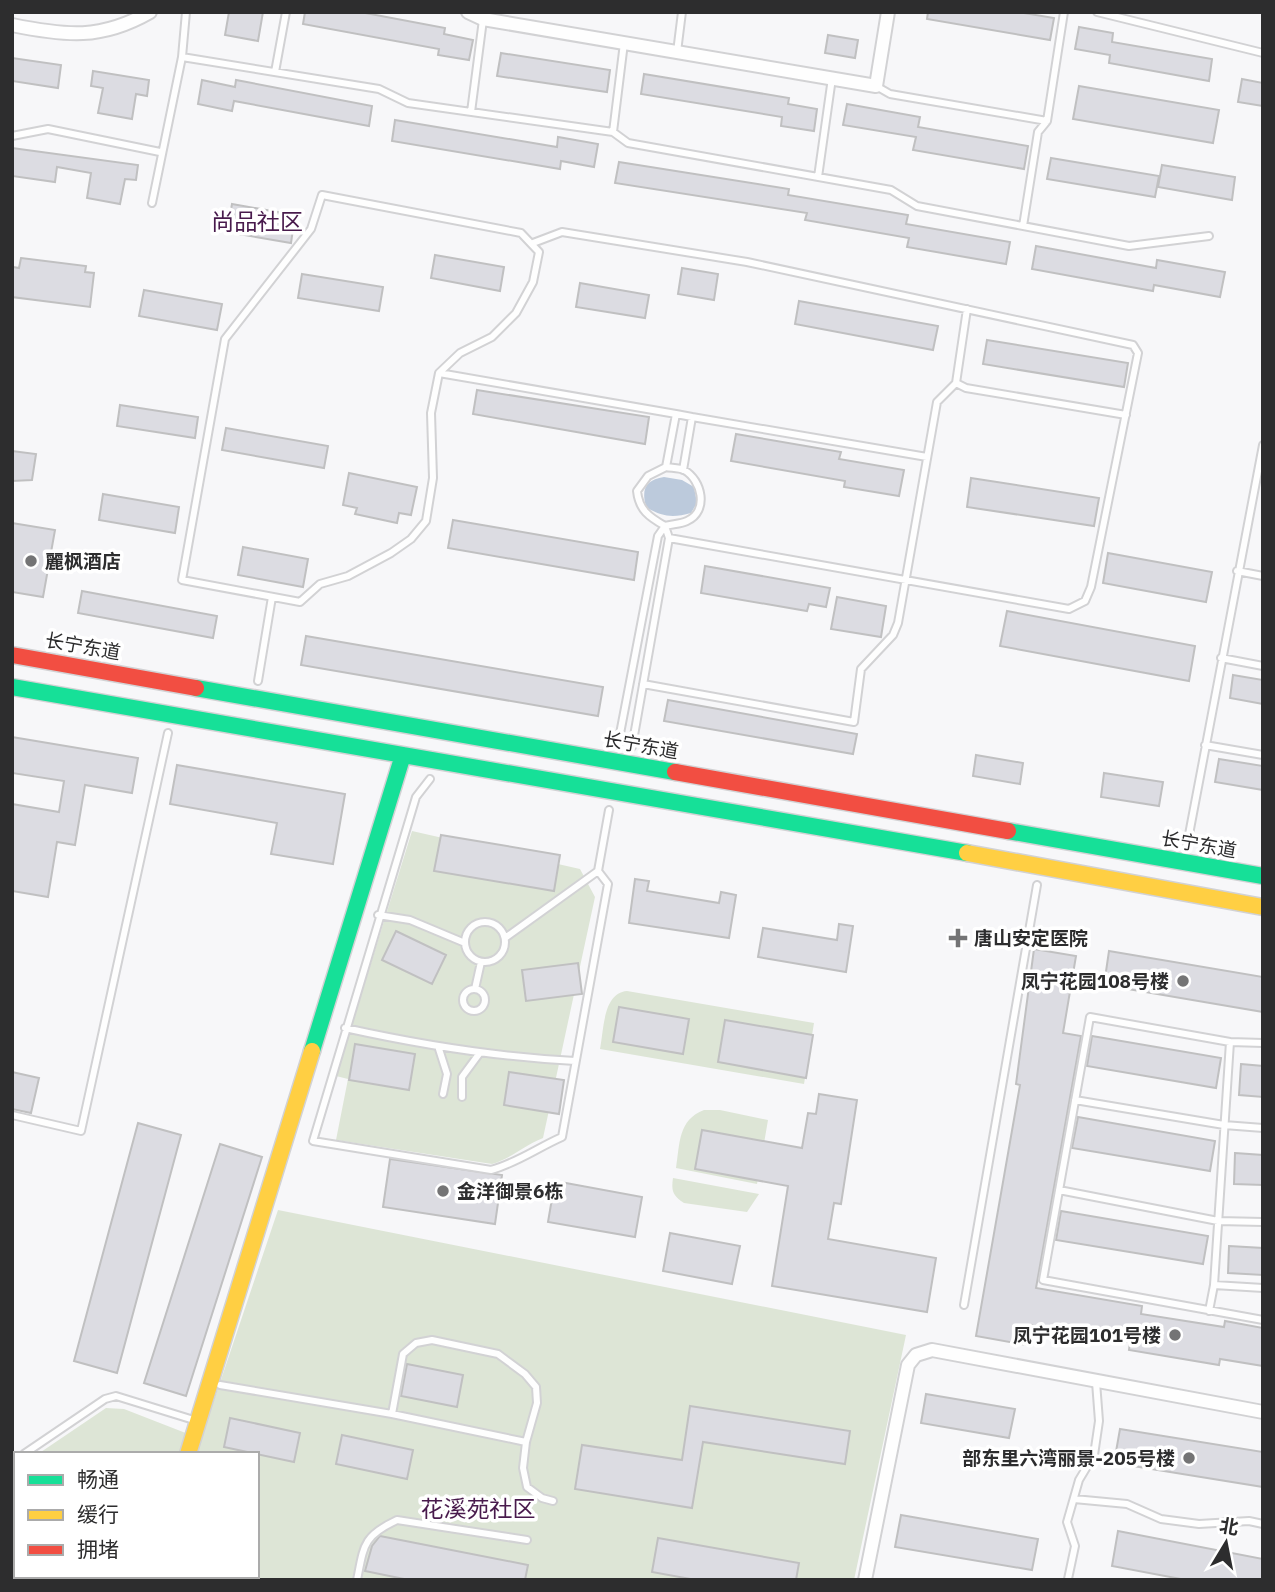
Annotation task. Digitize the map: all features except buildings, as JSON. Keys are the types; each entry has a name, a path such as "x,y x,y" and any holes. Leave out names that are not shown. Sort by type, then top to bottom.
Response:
{"main road":[{"name":"长宁东道","path":"12,655 1263,876"},
{"path":"12,687 1016,861 1263,907"},
{"path":"189,1452 403,755"}],"street":[{"path":"12,25 57,34 96,34 129,24 150,12"},
{"path":"468,12 624,43 877,86 888,12"},
{"path":"865,1580 908,1365 916,1355 932,1350 1263,1412"}],"lane":[{"path":"152,203 160,152 182,57 186,12"},
{"path":"275,72 286,12"},
{"path":"677,52 682,12"},
{"path":"1023,226 1038,132 1046,121 1064,12"},
{"path":"1097,12 1263,53"},
{"path":"471,112 484,15"},
{"path":"613,132 624,43"},
{"path":"182,57 379,89 408,103 613,132 628,143 891,190 916,206 1129,246 1209,236"},
{"path":"818,177 832,78"},
{"path":"877,86 890,94 1046,121"},
{"path":"12,136 48,128 160,152"},
{"path":"322,195 521,233 533,243 539,252 533,282 516,313 492,337 460,353 439,373 431,413 433,478 426,521 411,539 348,576 320,584 300,602 182,580 225,339 311,229 322,195"},
{"path":"533,243 562,232 747,262 1133,345 1138,353 1091,587 1085,601 1069,609 669,538"},
{"path":"643,684 854,722 861,669 893,635 937,402 942,394 956,383 967,309"},
{"path":"439,373 927,457"},
{"path":"956,383 966,388 1126,415"},
{"path":"666,467 676,414"},
{"path":"683,470 692,417"},
{"path":"1187,845 1263,445"},
{"path":"666,467 683,470 697,484 702,498 699,512 687,522 665,526 647,516 639,503 637,491 648,476 666,467"},
{"path":"1254,491 1263,492"},
{"path":"632,747 669,538 665,526"},
{"path":"618,744 658,536 665,526"},
{"path":"1237,571 1263,576"},
{"path":"258,681 272,597"},
{"path":"1221,658 1263,666"},
{"path":"12,1115 81,1131 167,733"},
{"path":"1205,744 1263,755"},
{"path":"430,779 416,797 313,1141 491,1170 517,1163 528,1153 562,1136 608,884 598,871"},
{"path":"505,938 498,927 486,922 469,931 466,943 470,955 481,962 499,957 505,938 598,871 609,810"},
{"path":"964,1305 1037,885"},
{"path":"379,915 410,920 466,943"},
{"path":"475,989 481,962"},
{"path":"1263,1043 1230,1042 1090,1017 1043,1280 1263,1320"},
{"path":"345,1028 439,1049 575,1061"},
{"path":"1209,1311 1214,1285 1230,1042"},
{"path":"439,1049 447,1074 443,1094"},
{"path":"462,1097 462,1077 479,1054"},
{"path":"1075,1100 1224,1125 1263,1128"},
{"path":"1059,1190 1218,1221 1263,1222"},
{"path":"1214,1285 1263,1288"},
{"path":"392,1414 403,1354 416,1343 432,1340 498,1354 525,1374 536,1387 537,1403 526,1442 523,1468 527,1488 552,1501"},
{"path":"1068,1579 1075,1546 1068,1522 1079,1480 1094,1455 1099,1421 1096,1382"},
{"path":"220,1385 392,1414 526,1442"},
{"path":"27,1452 105,1399 116,1396 197,1421"},
{"path":"1074,1499 1127,1504 1161,1519 1199,1524 1249,1521 1263,1524"},
{"path":"357,1580 364,1542 379,1528 397,1520 527,1540"}],"green space":[{"path":"412,831 580,869 595,897 543,1138 492,1164 336,1140 348,1079 336,1076"},
{"path":"627,991 814,1023 804,1084 600,1049 609,1005 619,993"},
{"path":"704,1110 720,1110 768,1120 757,1184 676,1168 685,1126 695,1114"},
{"path":"673,1178 759,1194 747,1212 684,1203 674,1193"},
{"path":"278,1210 906,1335 854,1580 12,1580 14,1471 14,1578 259,1578 259,1452 41,1452 106,1408 124,1409 201,1439"}],"water":[{"path":"664,477 682,480 694,487 697,503 691,513 668,516 646,507 646,486 653,480"}],"traffic: fast":[{"path":"12,687 967,853"},
{"path":"196,688 675,772"},
{"path":"312,1051 403,755"},
{"path":"1008,831 1263,876"}],"traffic: slow":[{"path":"967,853 1263,907"},
{"path":"189,1452 312,1051"}],"traffic: jam":[{"path":"12,655 196,688"},
{"path":"675,772 1008,831"}],"place":[{"name":"麗枫酒店","path":"31,561"},
{"name":"唐山安定医院","path":"958,938"},
{"name":"凤宁花园108号楼","path":"1183,981"},
{"name":"金洋御景6栋","path":"443,1191"},
{"name":"凤宁花园101号楼","path":"1175,1335"},
{"name":"部东里六湾丽景-205号楼","path":"1189,1458"}],"district":[{"name":"尚品社区","path":"257,222"},
{"name":"花溪苑社区","path":"478,1509"}]}
